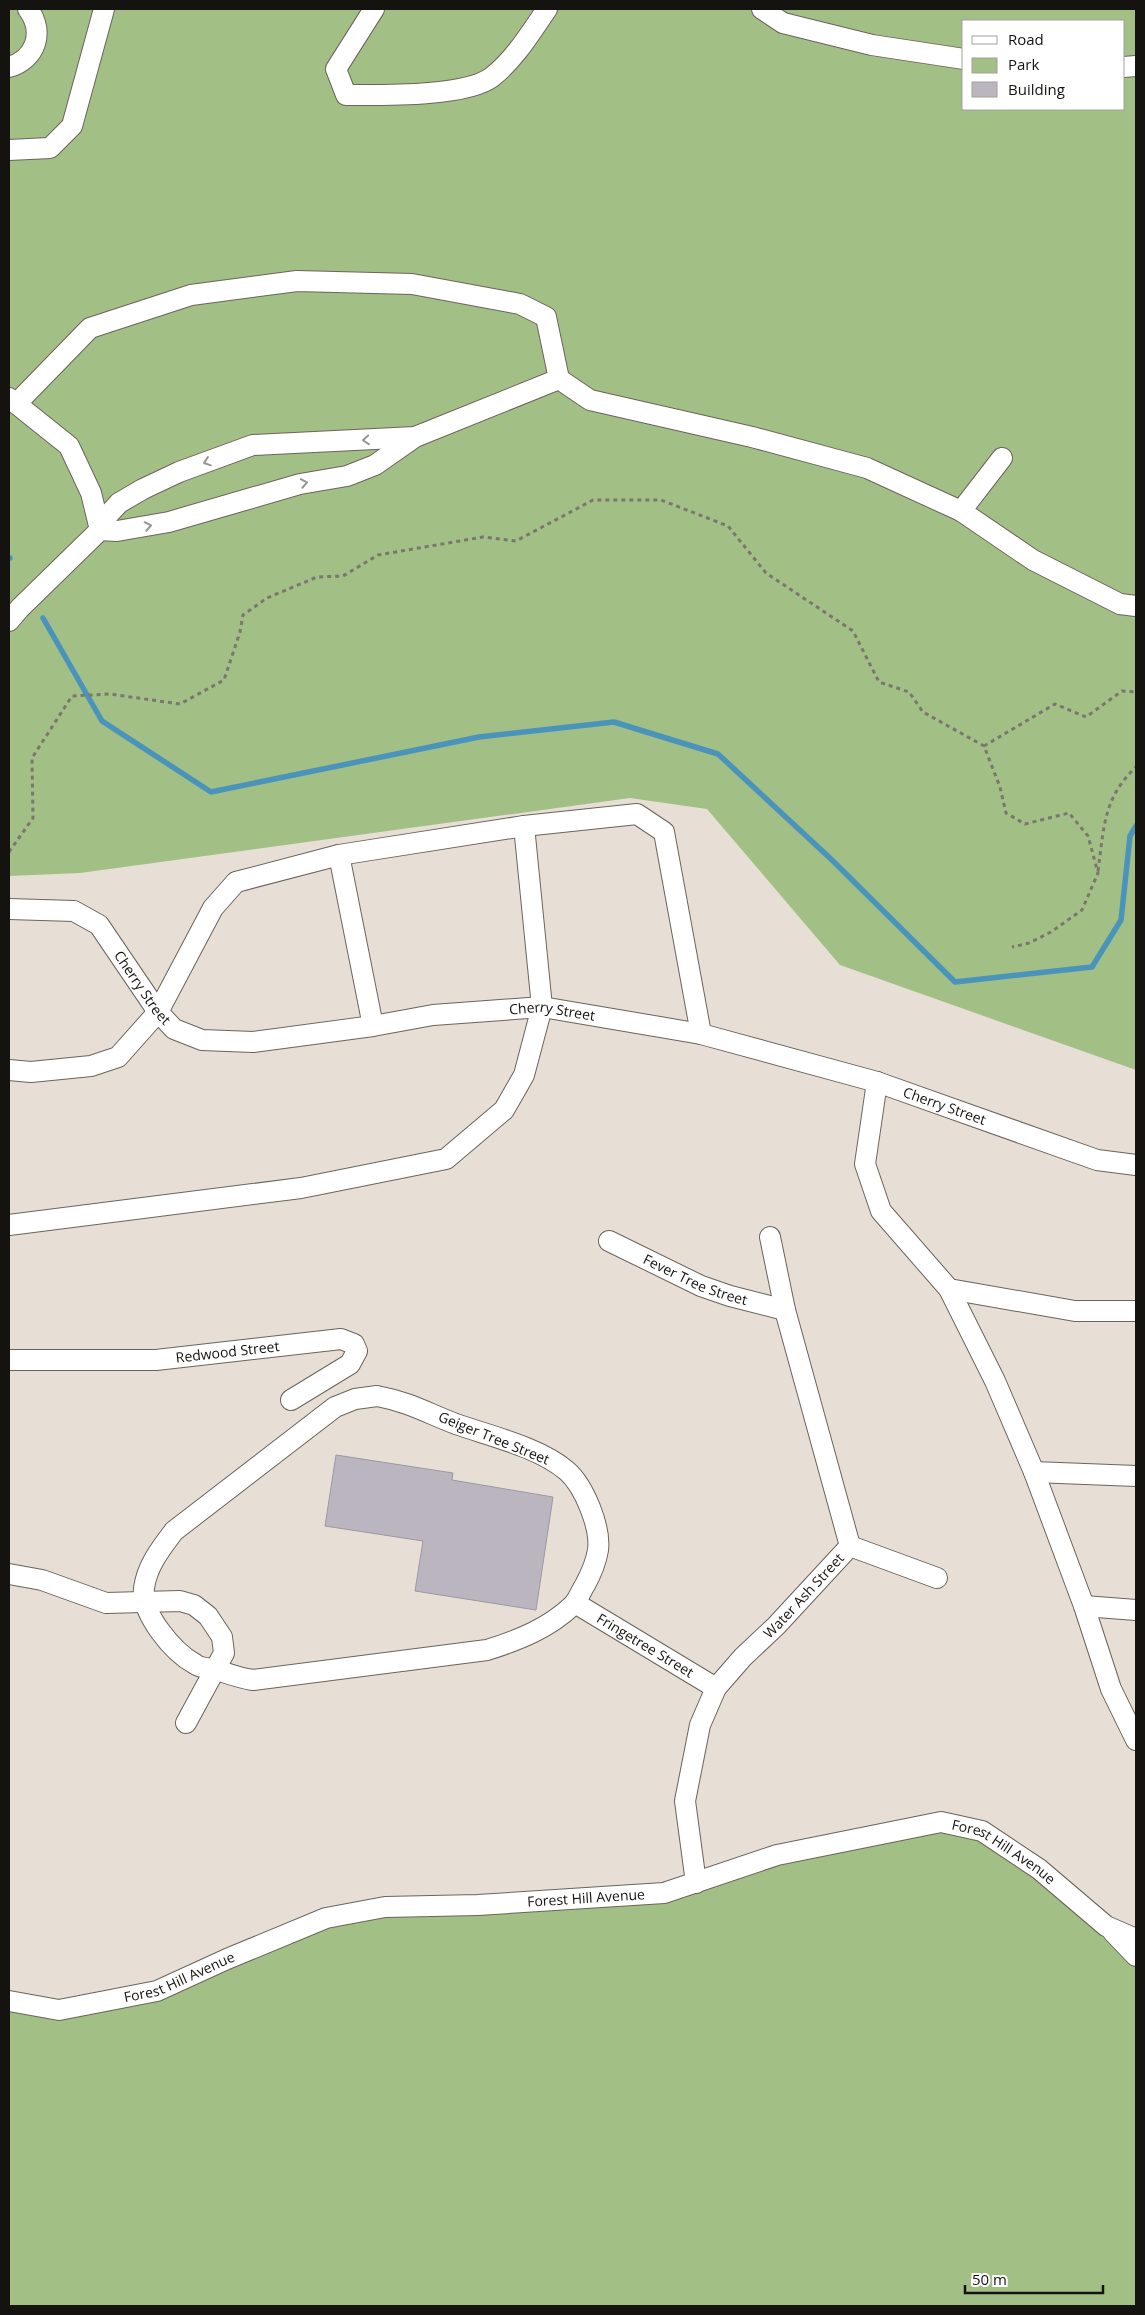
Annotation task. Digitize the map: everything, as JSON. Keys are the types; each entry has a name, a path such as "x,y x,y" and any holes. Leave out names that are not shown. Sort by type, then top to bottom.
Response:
{"street":[{"path":"9,67 28,58 37,38 37,27 28,9"},
{"path":"9,150 50,148 72,126 104,9"},
{"path":"374,9 336,69 346,95 468,89 491,78 512,58 547,9"},
{"path":"762,9 783,23 872,45 962,59"},
{"path":"100,530 92,493 69,446 13,400 90,328 191,295 297,281 412,284 520,304 546,317 559,379 590,400 752,437 867,468 961,511 1033,560 1120,604 1136,606"},
{"path":"100,530 117,532 169,522 300,484 347,476 375,465 415,436 559,379"},
{"path":"9,621 100,530 108,515 120,503 143,489 179,472 253,445 415,436"},
{"path":"961,511 1002,458"},
{"path":"9,1070 31,1072 91,1066 118,1057 158,1012 213,908 236,882 339,855 524,826 637,814 664,832 701,1034"},
{"path":"9,1225 301,1188 446,1159 504,1110 524,1075 542,1007 524,826"},
{"path":"339,855 373,1026"},
{"name":"Cherry Street","path":"9,910 74,911 99,925 158,1012 174,1029 202,1040 253,1042 373,1026 433,1015 542,1007 701,1034 876,1082 1097,1160 1136,1165"},
{"path":"876,1082 865,1164 881,1210 949,1289 994,1381 1034,1472 1084,1606 1111,1689 1136,1740"},
{"name":"Water Ash Street","path":"696,1883 685,1801 700,1725 716,1688 743,1657 776,1626 850,1546 785,1310 770,1237"},
{"name":"Fever Tree Street","path":"609,1241 701,1286 730,1296 785,1310"},
{"path":"949,1289 1075,1311 1136,1311"},
{"name":"Redwood Street","path":"9,1360 156,1360 341,1339 354,1344 357,1351 350,1364 291,1400"},
{"name":"Geiger Tree Street","path":"378,1396 402,1400 453,1422 544,1456 568,1472 581,1490 594,1518 598,1548 592,1572 575,1604 544,1627 518,1641 487,1650 253,1680 232,1677 215,1670 196,1666 180,1654 162,1634 144,1603 144,1588 149,1570 174,1531 335,1407 356,1399 378,1396"},
{"path":"1034,1472 1136,1476"},
{"path":"850,1546 937,1578"},
{"path":"9,1574 42,1580 106,1603 180,1601 194,1606 208,1616 222,1637 224,1653 186,1723"},
{"name":"Fringetree Street","path":"575,1604 716,1688"},
{"path":"1084,1606 1136,1610"},
{"name":"Forest Hill Avenue","path":"9,2001 59,2010 158,1991 227,1959 326,1918 386,1907 478,1905 664,1894 777,1855 941,1822 982,1831 1039,1869 1106,1926 1136,1939"},
{"path":"1106,1926 1136,1956"}],"path":[{"path":"9,852 33,818 32,758 72,696 110,694 180,704 224,680 240,632 243,615 267,598 316,577 343,576 378,555 483,537 516,541 593,500 661,500 728,526 766,573 852,631 879,682 909,692 924,712 984,746 1000,787 1006,814 1025,824 1069,813 1088,836 1098,872"},
{"path":"984,746 1055,704 1086,717 1122,691 1136,692"},
{"path":"1012,947 1029,943 1051,932 1082,910 1098,872 1108,807 1121,781 1136,767"}],"green space":[{"path":"9,9 1136,9 1136,1070 840,965 707,809 630,798 80,873 9,876"},
{"path":"941,1822 982,1831 1136,1956 1136,2306 9,2306 9,2001 115,2000 326,1918 664,1893"}],"building":[{"path":"336,1455 453,1473 452,1480 553,1497 536,1610 415,1591 423,1541 325,1526"}],"waterway":[{"path":"43,618 102,721 211,792 479,737 614,722 718,754 831,859 955,982 1092,967 1121,920 1130,836 1136,826"}]}
